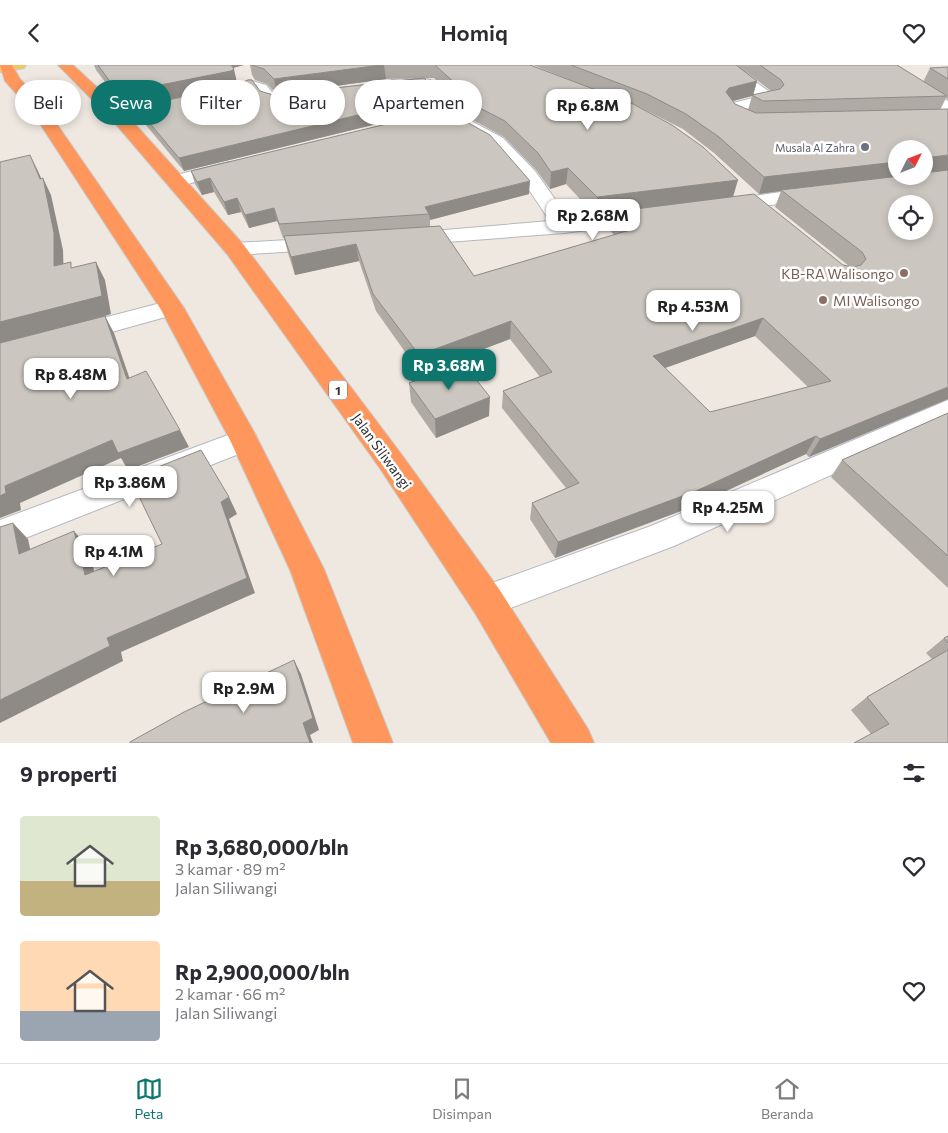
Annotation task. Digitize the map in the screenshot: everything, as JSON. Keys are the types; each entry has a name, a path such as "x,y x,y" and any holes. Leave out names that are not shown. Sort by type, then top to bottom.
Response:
{"highway":[{"name":"Jalan Siliwangi","path":"66,65 91,90"},
{"path":"8,67 15,83"},
{"path":"9,100 15,102"},
{"path":"49,125 172,308 244,440 307,569 373,743"},
{"name":"Jalan Siliwangi","path":"126,125 235,249 389,459 487,601 574,743"}],"street":[{"path":"724,65 769,99 734,106 732,111 747,120 768,123"},
{"path":"881,65 945,115"},
{"path":"239,72 245,80"},
{"path":"260,88 270,99"},
{"path":"463,125 497,142 528,175 564,227"},
{"path":"175,181 250,163"},
{"path":"707,209 746,196 834,191"},
{"path":"746,196 776,221"},
{"path":"391,240 564,227 669,213"},
{"path":"235,249 342,243"},
{"path":"0,354 172,308"},
{"path":"487,601 548,581 760,495 948,410"},
{"path":"0,534 244,440"}],"building":[{"path":"98,65 231,65 234,69 171,83 171,80 109,80"},
{"path":"251,65 381,65 274,79 264,69"},
{"path":"435,65 530,65 633,104 672,125 703,147 738,180 597,197 568,168 551,172 538,153 505,121 482,109 482,80 451,80"},
{"path":"571,65 736,65 757,81 729,88 726,92 735,104 756,113 948,109 948,155 933,157 933,140 888,140 888,163 764,177 719,137 686,114 647,94"},
{"path":"760,65 897,65 947,96 763,101 752,95 780,89 784,85 781,80"},
{"path":"948,67 948,79 930,68"},
{"path":"424,78 426,80 406,80"},
{"path":"355,86 355,116 345,118 345,87"},
{"path":"260,91 270,94 270,125 316,125 179,158 151,125 171,125 171,99 181,97 181,125 260,125"},
{"path":"383,125 472,125 490,135 530,181 425,207 429,214 279,224 274,208 245,215 237,198 224,202 210,178 197,182 191,171"},
{"path":"30,155 40,179 43,178 54,233 54,266 71,262 71,268 96,262 102,296 0,322 0,162"},
{"path":"948,170 948,387 820,439 816,436 696,491 558,542 532,503 579,483 503,391 552,372 511,321 419,355 373,294 356,244 291,257 284,236 440,226 474,276 630,230 612,212 754,194 843,265 853,267 861,265 866,259 862,252 781,190 888,177 888,185 933,185 933,172","holes":["763,318 831,381 710,412 653,356"]},
{"path":"105,316 127,379 146,371 180,430 118,453 112,440 5,486 6,493 0,496 0,343"},
{"path":"463,363 490,397 435,419 409,383"},
{"path":"948,413 948,556 842,460"},
{"path":"201,450 229,497 221,502 247,578 107,638 110,646 0,700 0,527 13,523 19,554 74,531 85,575 162,544 130,478"},
{"path":"948,650 948,743 854,743 889,724 867,697"},
{"path":"294,660 313,718 303,723 310,743 130,743 184,712"}],"place":[{"name":"Musala Al Zahra","path":"865,147"},
{"name":"KB-RA Walisongo","path":"904,273"},
{"name":"MI Walisongo","path":"823,300"}]}
